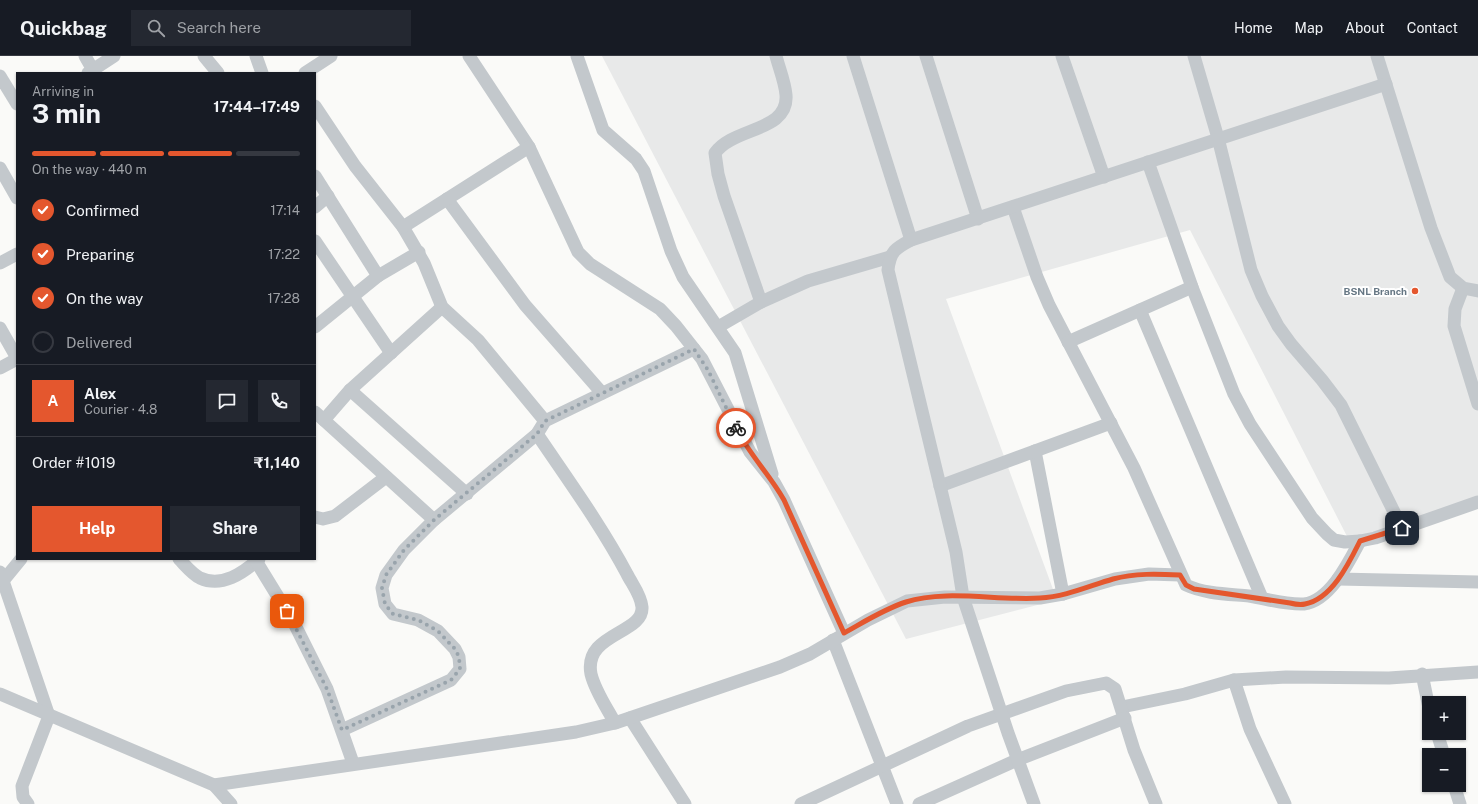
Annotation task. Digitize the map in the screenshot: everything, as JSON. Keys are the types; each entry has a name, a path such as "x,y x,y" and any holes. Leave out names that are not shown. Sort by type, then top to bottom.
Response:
{"street":[{"path":"85,56 90,71 114,56"},
{"path":"204,56 217,72"},
{"path":"256,56 262,72"},
{"path":"469,56 529,147 578,252 590,264 660,309 676,326 705,364 750,452 774,482 784,500 838,636 897,804"},
{"path":"577,56 603,130 636,159 644,171 671,251 683,277 735,353 774,482"},
{"path":"762,302 724,196 718,174 716,153 721,145 729,140 765,126 782,113 786,104 786,94 776,56"},
{"path":"854,56 911,240"},
{"path":"926,56 978,219"},
{"path":"1062,56 1104,177"},
{"path":"1194,56 1218,138 1251,270 1262,296 1278,326 1341,406 1402,528"},
{"path":"1377,56 1436,242 1450,277 1463,288 1478,291"},
{"path":"306,72 327,57"},
{"path":"0,76 16,102"},
{"path":"1034,804 1017,760 963,597 956,552 888,270 890,257 897,247 911,240 1386,84"},
{"path":"316,108 355,166 403,227 419,252 442,307 478,340 545,421"},
{"path":"403,227 529,147"},
{"path":"1148,162 1192,287 1234,394 1250,424 1312,518 1327,534 1334,540 1360,541 1478,502"},
{"path":"0,168 16,196"},
{"path":"316,178 378,276"},
{"path":"316,206 328,196"},
{"path":"447,199 525,305 602,393"},
{"path":"1012,207 1036,277 1068,342 1134,468 1180,575 1186,585 1194,589 1305,604 1318,598 1338,579 1360,541"},
{"path":"316,242 391,353"},
{"path":"316,326 378,276 419,252"},
{"path":"0,263 16,255"},
{"path":"718,327 762,302 808,281 890,257"},
{"path":"1068,342 1192,287"},
{"path":"1463,288 1455,309 1454,326 1478,404"},
{"path":"434,520 319,416 442,307"},
{"path":"1140,310 1262,598"},
{"path":"0,328 16,356"},
{"path":"342,730 451,680 460,669 459,657 455,649 438,631 418,620 393,614 385,604 382,588 386,575 404,550 434,520 537,434 545,421 694,349"},
{"path":"0,368 16,359"},
{"path":"350,390 467,494"},
{"path":"940,486 1111,423"},
{"path":"537,434 614,551 637,593 642,607 640,615 630,626 599,645 591,657 591,674 615,723"},
{"path":"1035,451 1063,594"},
{"path":"316,517 323,519 335,516 386,477"},
{"path":"20,560 2,577 49,716 22,786 23,797 28,804"},
{"path":"180,560 198,577 217,581 232,578 258,560 294,623 327,689 353,763"},
{"path":"214,785 353,763 576,732 615,723 780,667 810,654 838,636 888,609 907,601 963,597 1040,598 1063,594 1115,579 1149,574 1180,575"},
{"path":"1338,579 1478,582"},
{"path":"919,804 1123,712 1234,680 1294,677 1389,678 1422,674 1478,672"},
{"path":"1422,674 1427,696"},
{"path":"1234,680 1250,729 1285,804"},
{"path":"801,804 968,726 1066,691 1099,683 1111,685 1115,689 1134,750 1156,804"},
{"path":"0,694 214,785 231,804"},
{"path":"630,718 685,804"},
{"path":"1456,792 1460,804"}],"shaded area":[{"path":"602,56 1478,56 1478,504 1353,548 1190,230 946,299 1057,600 906,639"}],"way so far":[{"path":"287,611 327,689 342,730 451,680 460,669 459,657 455,649 438,631 418,620 393,614 385,604 382,588 386,575 404,550 434,520 537,434 545,421 694,349 708,370 736,428"}],"place":[{"name":"BSNL Branch","path":"1415,291"}],"route":[{"path":"736,428 750,452 774,482 784,500 844,633 888,609 907,601 945,597 1040,598 1063,594 1115,579 1149,574 1180,575 1186,585 1194,589 1305,604 1318,598 1332,587 1350,561 1360,541 1375,538 1402,528"}]}
